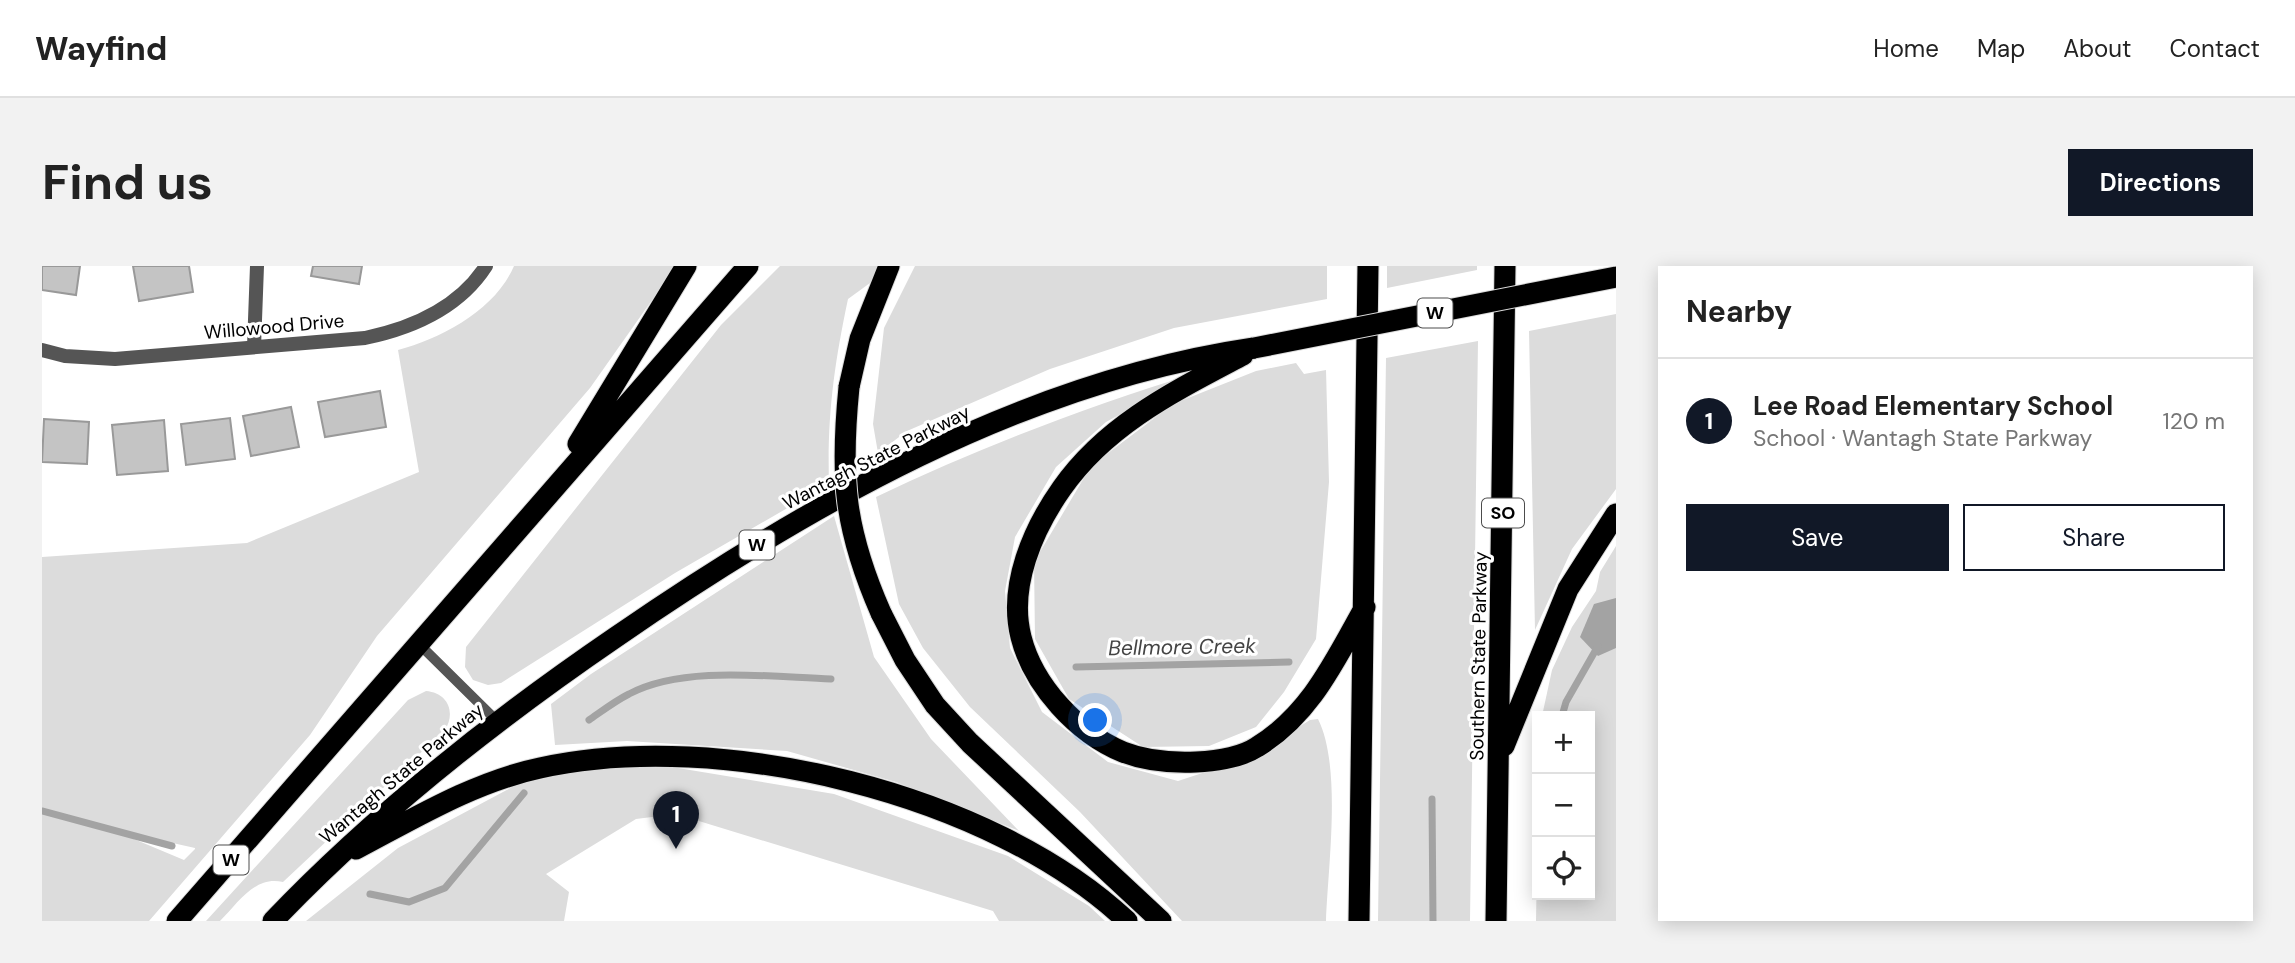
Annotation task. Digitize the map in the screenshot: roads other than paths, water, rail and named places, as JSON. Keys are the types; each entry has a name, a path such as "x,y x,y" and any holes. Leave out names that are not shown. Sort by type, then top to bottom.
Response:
{"highway":[{"path":"555,484 686,266"},
{"name":"W","path":"177,921 420,645 555,484 748,266"},
{"path":"889,266 860,339 849,387 843,443 851,532 864,575 905,660 935,705 970,743 1161,921"},
{"path":"1359,921 1368,266"},
{"name":"Southern State Parkway","path":"1496,921 1505,266"},
{"name":"Wantagh State Parkway","path":"273,921 326,865 403,797 497,721 686,589 780,531 876,480 1030,409 1192,357 1254,348 1616,277"},
{"path":"1254,348 1137,413 1094,450 1062,488 1034,536 1018,584 1021,636 1041,684 1080,726 1123,752 1169,763 1216,761 1254,749 1290,724 1317,693 1364,607"},
{"path":"1499,761 1568,589 1616,514"},
{"path":"326,865 448,801 503,779 585,759 671,755 808,772 873,789 943,813 1007,840 1064,874 1127,921"}],"street":[{"path":"254,347 257,266"},
{"name":"Willowood Drive","path":"42,350 65,356 115,359 365,338 395,332 423,320 466,293 486,266"}],"lane":[{"path":"420,645 497,721"}],"waterway":[{"name":"Bellmore Creek","path":"1563,711 1598,646"},
{"name":"Bellmore Creek","path":"1076,667 1289,662"},
{"name":"Bellmore Creek","path":"589,720 629,694 675,679 728,675 831,679"},
{"name":"Bellmore Creek","path":"370,894 409,902 445,888 524,793"},
{"path":"1432,799 1433,921"},
{"name":"Bellmore Creek","path":"42,811 172,846"}],"place":[{"name":"Lee Road Elementary School","path":"676,849"}]}
